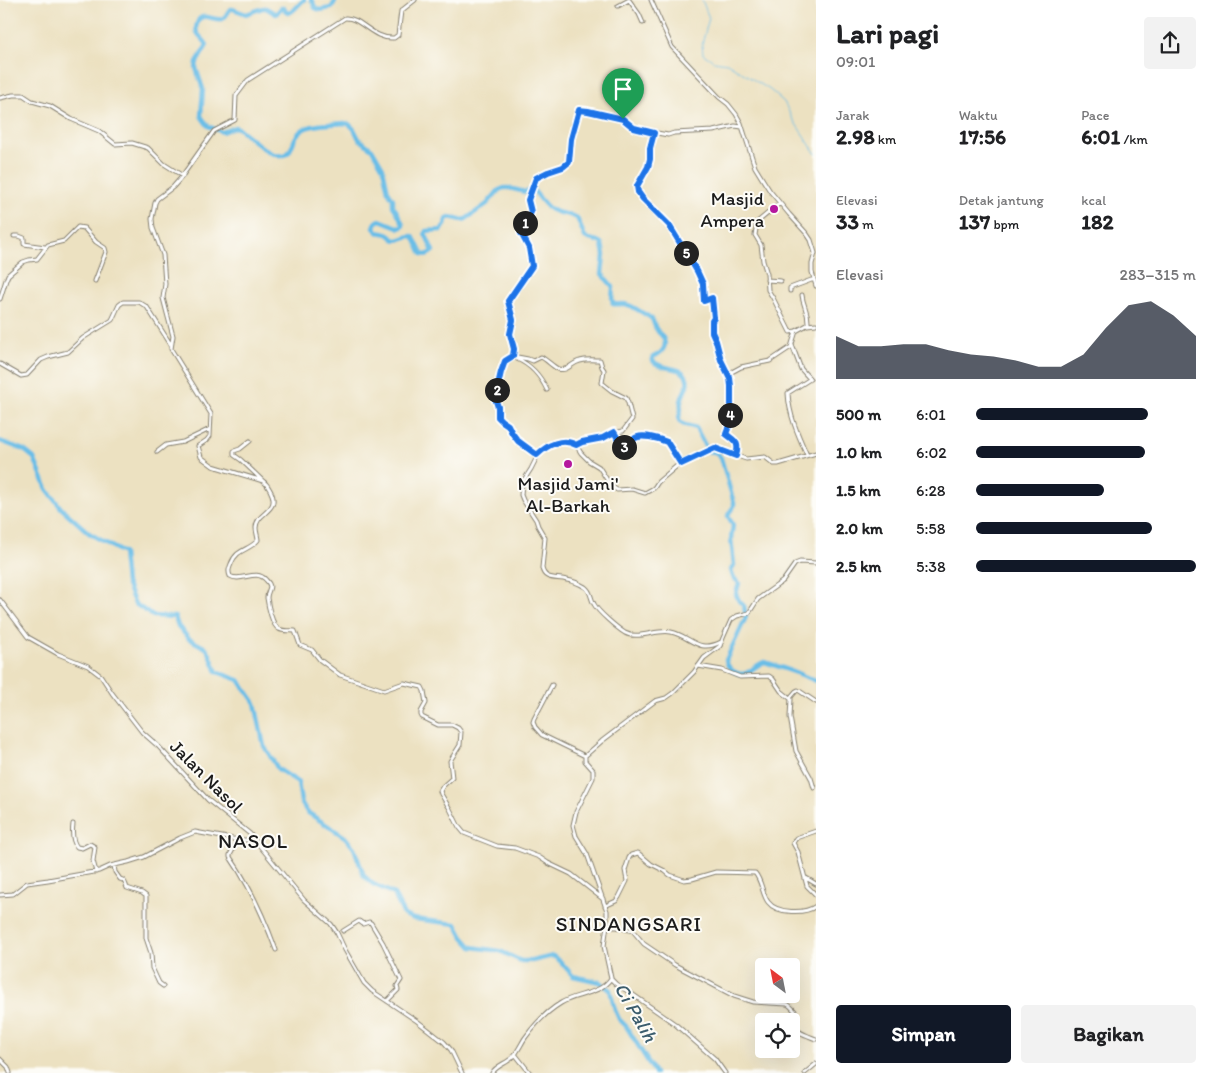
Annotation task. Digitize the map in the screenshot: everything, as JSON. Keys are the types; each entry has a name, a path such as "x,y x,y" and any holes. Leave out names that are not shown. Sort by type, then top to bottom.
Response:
{"street":[{"path":"171,345 172,336 162,298 165,284 162,255 152,222 156,201 183,176 215,130 234,120 236,96 248,80 345,18 351,18 383,38 394,38 398,35 401,11 415,0"},
{"path":"618,6 629,0 643,23"},
{"path":"651,0 654,3 658,17 672,47 736,114 756,167 770,191 811,240 814,253 811,267 816,286"},
{"path":"0,98 23,95 32,101 48,106 69,118 99,131 115,144 130,143 148,148 164,164 183,176"},
{"path":"537,455 515,437 508,425 498,417 498,406 495,399 501,370 505,361 512,356 514,349 510,334 513,320 508,301 532,266 529,248 521,233 531,212 528,202 536,178 563,167 569,162 571,139 579,110 623,119 634,128 668,135 714,131 735,126 742,127"},
{"path":"654,133 648,167 637,186 638,192 669,225 697,271 703,284 704,301 712,298 714,318 712,321 712,332 731,384 731,411 726,434 737,444 736,456"},
{"path":"780,203 754,224 756,229 755,235 761,245 768,290 790,332 796,331 808,324 816,324"},
{"path":"0,300 8,275 23,262 37,259 45,247 64,241 76,228 82,227 106,251 95,281"},
{"path":"14,236 24,238 24,244 45,247"},
{"path":"790,291 790,288 814,279"},
{"path":"767,280 781,281"},
{"path":"802,295 802,300 807,310 808,324"},
{"path":"0,364 21,376 27,375 41,360 68,352 83,338 112,320 119,305 123,302 139,302 147,307 209,410 211,417 208,439 198,446 202,458 217,468 263,481"},
{"path":"796,331 792,345 801,369 810,379 788,393 789,405 807,456"},
{"path":"728,374 741,368 770,362 792,345"},
{"path":"512,356 532,368 547,390"},
{"path":"512,356 533,361 541,356 554,367 561,369 568,368 580,361 600,360 604,370 602,383 626,398 632,420 624,430 576,445"},
{"path":"157,452 166,445 183,442 210,429"},
{"path":"614,432 628,450 634,439 639,437 656,438 667,442 681,464"},
{"path":"250,441 234,451 234,455 267,484 272,494 273,504 260,518 256,527 257,542 233,558 229,569 230,576 237,578 251,575 262,576 266,579 270,587 267,596 274,624 280,630 295,631 300,645 312,650 338,674 384,690 404,683 422,687 426,703 421,712 422,717 438,725 452,725 461,732 460,745 450,761 452,778 440,791 461,831 498,846 514,848 539,857 571,874 603,899"},
{"path":"721,642 713,646 699,645 670,632 642,635 628,634 603,614 594,604 587,589 568,580 546,576 542,568 545,538 523,500 521,495 522,483 537,455 555,443 572,442 576,445 588,461 599,467 609,485 617,490 632,489 646,493 654,488 672,469 716,449 746,460 765,457 774,464 816,453"},
{"path":"584,756 655,701 666,698 673,693 704,658 719,647 731,620 751,612 758,599 783,581 795,564 800,562 816,563"},
{"name":"Jalan Nasol","path":"0,600 28,637 58,654 95,670 142,732 158,746 208,800 254,839 304,900 331,924 338,933 345,950 364,983 444,1042 451,1050 462,1073"},
{"path":"698,666 725,671 740,677 769,676 773,679 781,691 790,698 790,720 796,749 814,788"},
{"path":"552,685 533,722 542,735 584,756 585,761 593,770 593,778 576,812 573,825 576,836 587,854 607,911 604,946 610,980 675,1024 716,1059 725,1073"},
{"path":"790,698 798,690 816,702"},
{"path":"73,824 76,846 82,848 90,844 95,847 93,861 96,872"},
{"path":"816,830 799,836 794,841 808,888 816,895"},
{"path":"0,895 13,894 25,883 96,872 144,857 195,832 238,840 247,841 254,839"},
{"path":"238,840 230,857 252,891 276,950"},
{"path":"605,906 616,901 619,897 627,881 626,868 629,858 631,855 638,853 650,864 669,875 684,880 713,872 756,873 768,902 775,907 785,911 796,912 812,909 816,906"},
{"path":"114,865 116,873 128,888 145,895 146,938 151,952 152,967 159,983 163,986"},
{"path":"805,877 816,884"},
{"path":"342,931 359,921 363,924 372,922 401,980 397,990 387,1001"},
{"path":"607,927 617,927 633,931 644,944 675,965 734,996 753,1002 789,1005 795,1010 793,1025 796,1029 816,1039"},
{"path":"492,1073 515,1054 535,1025 553,1008 568,999 599,990 610,980"},
{"path":"515,1054 530,1073"},
{"path":"0,1059 8,1067 10,1073"},
{"path":"805,1073 816,1064"}],"waterway":[{"path":"304,0 289,13 284,8 281,8 276,14 266,8 246,14 230,9 222,19 204,17 199,20 196,27 197,32 207,45 197,62 196,68 203,89 201,116 208,126 222,132 235,127 238,128 269,152 283,155 290,151 295,139 302,130 312,126 349,124 359,139 372,149 383,168 388,191 393,199 393,206 403,224 400,228 380,220 376,222 374,227 377,232 388,234 396,240 413,236 423,255 433,251 425,233 426,231 441,230 449,217 466,219 487,204 499,190 504,188 525,192 533,190 550,209 577,218 585,237 602,244 604,255 602,274 613,287 613,304 625,304 652,319 665,343 664,349 653,357 652,360 660,366 679,370 686,376 687,385 681,403 679,418 681,423 696,428 708,451 717,453 721,458 734,503 728,516 733,525 731,539 734,565 731,570 733,577 739,583 736,594 744,606 746,617 726,660 728,666 737,673 742,674 765,662 816,681"},
{"path":"311,0 315,8 320,10 331,8 336,0"},
{"path":"702,0 709,18 702,44 703,54 714,61 727,63 770,90 784,102 792,118 816,154"},
{"name":"Ci Palih","path":"0,441 24,450 34,458 47,489 61,508 89,533 123,553 126,583 135,604 153,616 175,617 178,626 189,639 206,648 217,672 239,680 255,703 264,746 278,769 298,782 301,802 307,812 345,837 354,848 364,876 373,884 394,894 404,915 414,919 456,924 463,937 472,947 500,951 521,961 532,961 553,956 573,976 600,982 610,990 619,1019 626,1026 655,1073"}],"place":[{"name":"Masjid Ampera","path":"774,209"},
{"name":"Masjid Jami' Al-Barkah","path":"568,464"}],"district":[{"name":"NASOL","path":"253,841"},
{"name":"SINDANGSARI","path":"629,924"}],"route":[{"path":"579,110 623,119 634,128 654,133 648,167 637,186 638,192 673,231 702,279 704,301 712,298 714,318 712,321 712,332 731,384 730,422 726,434 737,444 736,456 715,448 681,464 668,442 642,436 634,439 628,450 614,432 603,438 576,445 572,442 555,443 537,455 518,441 508,425 498,417 498,407 495,398 501,372 505,361 513,356 514,350 510,334 513,320 508,300 532,266 529,248 521,233 531,212 528,200 535,180 548,172 563,167 569,162 571,139 579,110"}]}
